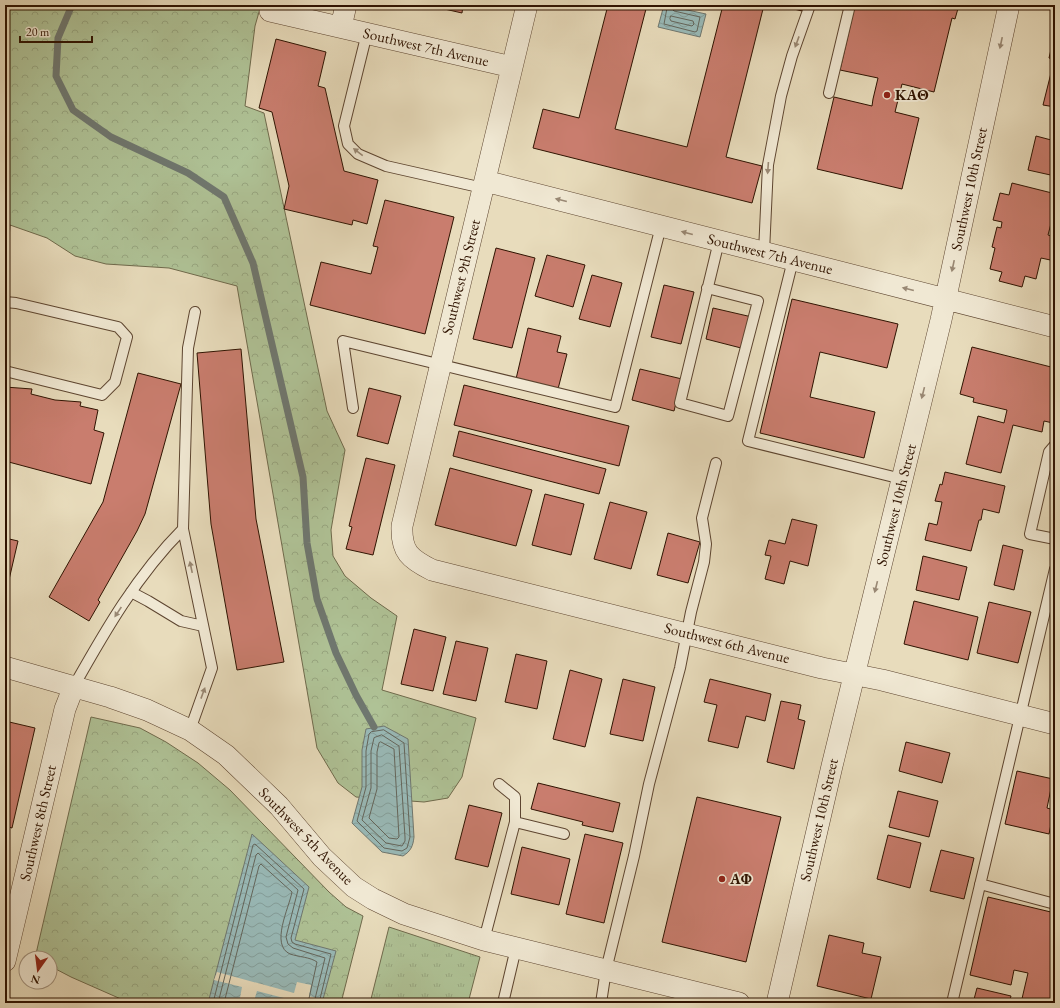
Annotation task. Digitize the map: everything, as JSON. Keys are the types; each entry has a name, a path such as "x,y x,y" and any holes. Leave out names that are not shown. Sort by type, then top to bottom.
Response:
{"street":[{"path":"341,27 346,5"},
{"name":"Southwest 9th Street","path":"405,550 401,538 402,526 527,5"},
{"name":"Southwest 10th Street","path":"777,1003 830,773 946,299 1009,5"},
{"name":"Southwest 7th Avenue","path":"270,11 512,67"},
{"name":"Southwest 7th Avenue","path":"484,185 661,226 1055,326"},
{"name":"Southwest 6th Avenue","path":"405,550 417,562 432,570 1055,724"},
{"name":"Southwest 5th Avenue","path":"5,667 110,697 147,710 190,730 226,754 278,806 322,857 354,887 373,899 404,914 484,940 739,1003"},
{"name":"Southwest 8th Street","path":"6,950 65,709 74,686"}],"lane":[{"path":"764,252 768,165 781,96 792,56 810,5"},
{"path":"828,93 850,5"},
{"path":"367,33 344,126 348,144 358,154 386,166 484,185"},
{"path":"353,408 343,341 615,407 661,226"},
{"path":"708,288 758,301 728,416 680,403 718,241"},
{"path":"793,260 748,441 902,479"},
{"path":"5,302 16,303 118,327 126,337 115,382 102,394 5,371"},
{"path":"190,730 212,668 183,529 187,366 188,348 194,312"},
{"path":"1055,445 1049,452 1030,534 1055,539"},
{"path":"601,1003 606,970 634,856 649,784 680,668 686,633 704,562 706,544 702,518 716,463"},
{"path":"74,686 106,630 131,592 166,545 183,529"},
{"path":"952,1003 1055,569"},
{"path":"131,592 181,621 203,626"},
{"path":"484,940 515,822 515,797 499,784"},
{"path":"515,822 564,834"},
{"path":"980,884 1055,904"},
{"path":"503,1003 516,948"}],"green space":[{"path":"5,5 261,5 255,26 245,106 264,113 327,411 345,450 331,530 333,556 345,576 371,598 397,616 382,690 476,718 462,777 448,798 424,802 356,797 338,783 317,748 237,286 169,268 106,264 75,256 47,238 10,225 8,253 5,258"},
{"path":"91,717 140,728 166,742 198,763 230,790 329,892 346,907 363,916 341,1003 130,1003 58,970 58,950 37,950"},
{"path":"389,927 480,957 468,1003 370,1003"}],"water":[{"path":"664,5 706,14 700,37 658,27"},
{"path":"384,726 408,739 414,837 411,848 403,856 382,852 352,823 362,787 362,750 366,729"},
{"path":"252,834 309,887 295,940 336,951 322,1003 208,1003"}],"pier":[{"path":"217,972 294,993 297,982 311,985 309,996 323,1000 322,1003 303,1003 257,991 254,1001 240,998 242,987 214,980"}],"building":[{"path":"427,5 463,5 462,13"},
{"path":"608,5 647,5 615,129 687,147 723,5 764,5 726,157 762,166 752,203 533,148 543,109 579,118"},
{"path":"778,5 803,5 802,11"},
{"name":"ΚΑΘ","path":"855,5 959,5 955,19 952,18 934,92 902,84 895,112 919,118 902,189 817,169 834,97 872,106 878,78 840,70"},
{"path":"1055,33 1055,60 1049,58"},
{"path":"276,39 326,52 318,86 325,88 344,171 378,180 367,224 353,220 352,225 284,209 289,186 272,112 259,108"},
{"path":"1051,73 1055,74 1055,107 1043,105"},
{"path":"1036,136 1055,141 1055,176 1028,170"},
{"path":"1012,183 1052,193 1053,189 1055,189 1055,208 1048,235 1055,237 1055,261 1041,258 1036,279 1025,276 1022,287 999,281 1002,272 990,269 995,248 992,247 997,227 1001,228 1002,222 993,220 1000,193 1009,195"},
{"path":"385,200 454,217 425,334 310,305 321,262 371,274 378,247 373,246"},
{"path":"496,248 535,258 512,348 473,339"},
{"path":"547,255 585,265 573,307 535,296"},
{"path":"592,275 622,283 610,327 579,319"},
{"path":"664,285 694,292 681,344 651,337"},
{"path":"792,299 898,324 887,368 820,352 810,397 875,412 864,458 760,433"},
{"path":"713,308 752,317 745,349 706,339"},
{"path":"528,328 561,336 557,352 567,354 558,389 516,379"},
{"path":"972,347 1055,368 1055,416 1053,423 1044,421 1042,432 1013,425 1001,473 966,464 978,416 1004,423 1007,410 973,402 974,398 960,394"},
{"path":"241,349 256,519 284,662 237,670 211,524 197,353"},
{"path":"640,369 682,379 674,411 632,400"},
{"path":"138,373 181,384 145,514 98,600 100,602 89,621 49,597 103,502"},
{"path":"464,385 629,426 619,466 454,425"},
{"path":"5,387 32,389 31,394 55,400 81,402 80,406 98,410 94,430 104,433 91,484 5,461"},
{"path":"369,388 401,396 388,444 357,436"},
{"path":"459,431 606,469 599,494 453,456"},
{"path":"366,458 395,465 373,555 346,549 352,527 349,526"},
{"path":"450,468 532,490 516,546 435,525"},
{"path":"945,472 1005,486 999,513 983,509 971,551 925,540 929,523 937,525 942,502 935,501 940,484 942,485"},
{"path":"545,494 584,504 571,555 532,545"},
{"path":"610,502 647,512 631,569 594,559"},
{"path":"792,519 817,525 808,566 790,561 784,584 765,579 771,556 765,555 769,540 785,544"},
{"path":"668,533 700,542 688,583 657,575"},
{"path":"5,538 18,541 5,597"},
{"path":"1003,545 1023,550 1014,590 994,585"},
{"path":"923,556 967,567 959,600 916,590"},
{"path":"914,601 978,617 968,660 904,644"},
{"path":"989,602 1031,612 1018,663 977,653"},
{"path":"414,629 446,637 433,691 401,684"},
{"path":"456,641 488,648 476,701 443,694"},
{"path":"516,654 547,661 537,709 505,702"},
{"path":"570,670 602,679 585,747 553,739"},
{"path":"623,679 655,687 643,741 610,734"},
{"path":"710,679 771,694 765,721 746,716 738,748 708,741 717,705 704,702"},
{"path":"781,701 801,705 798,719 805,721 794,769 767,762"},
{"path":"5,721 35,728 12,828 5,826"},
{"path":"906,742 950,753 942,783 899,771"},
{"path":"1017,771 1053,779 1047,808 1054,810 1049,834 1005,824"},
{"path":"538,783 620,803 613,832 582,825 583,822 531,809"},
{"path":"898,791 938,801 929,837 889,827"},
{"name":"ΑΦ","path":"697,797 781,817 746,962 662,942"},
{"path":"469,805 502,813 488,867 455,859"},
{"path":"585,834 623,843 604,923 566,914"},
{"path":"888,835 921,843 910,888 877,879"},
{"path":"522,847 570,859 559,905 511,894"},
{"path":"941,850 974,858 964,899 930,891"},
{"path":"988,897 1055,913 1055,1003 1021,1003 1028,973 1014,970 1011,985 970,975"},
{"path":"829,935 864,943 862,953 881,957 871,999 817,986"},
{"path":"977,988 1011,996 1009,1003 973,1003"}],"waterway":[{"path":"72,5 58,38 56,76 73,110 111,137 188,173 224,197 253,263 303,477 307,543 317,599 336,653 356,695 374,727"}],"place":[{"name":"ΚΑΘ","path":"887,95"},
{"name":"ΑΦ","path":"722,879"}]}
